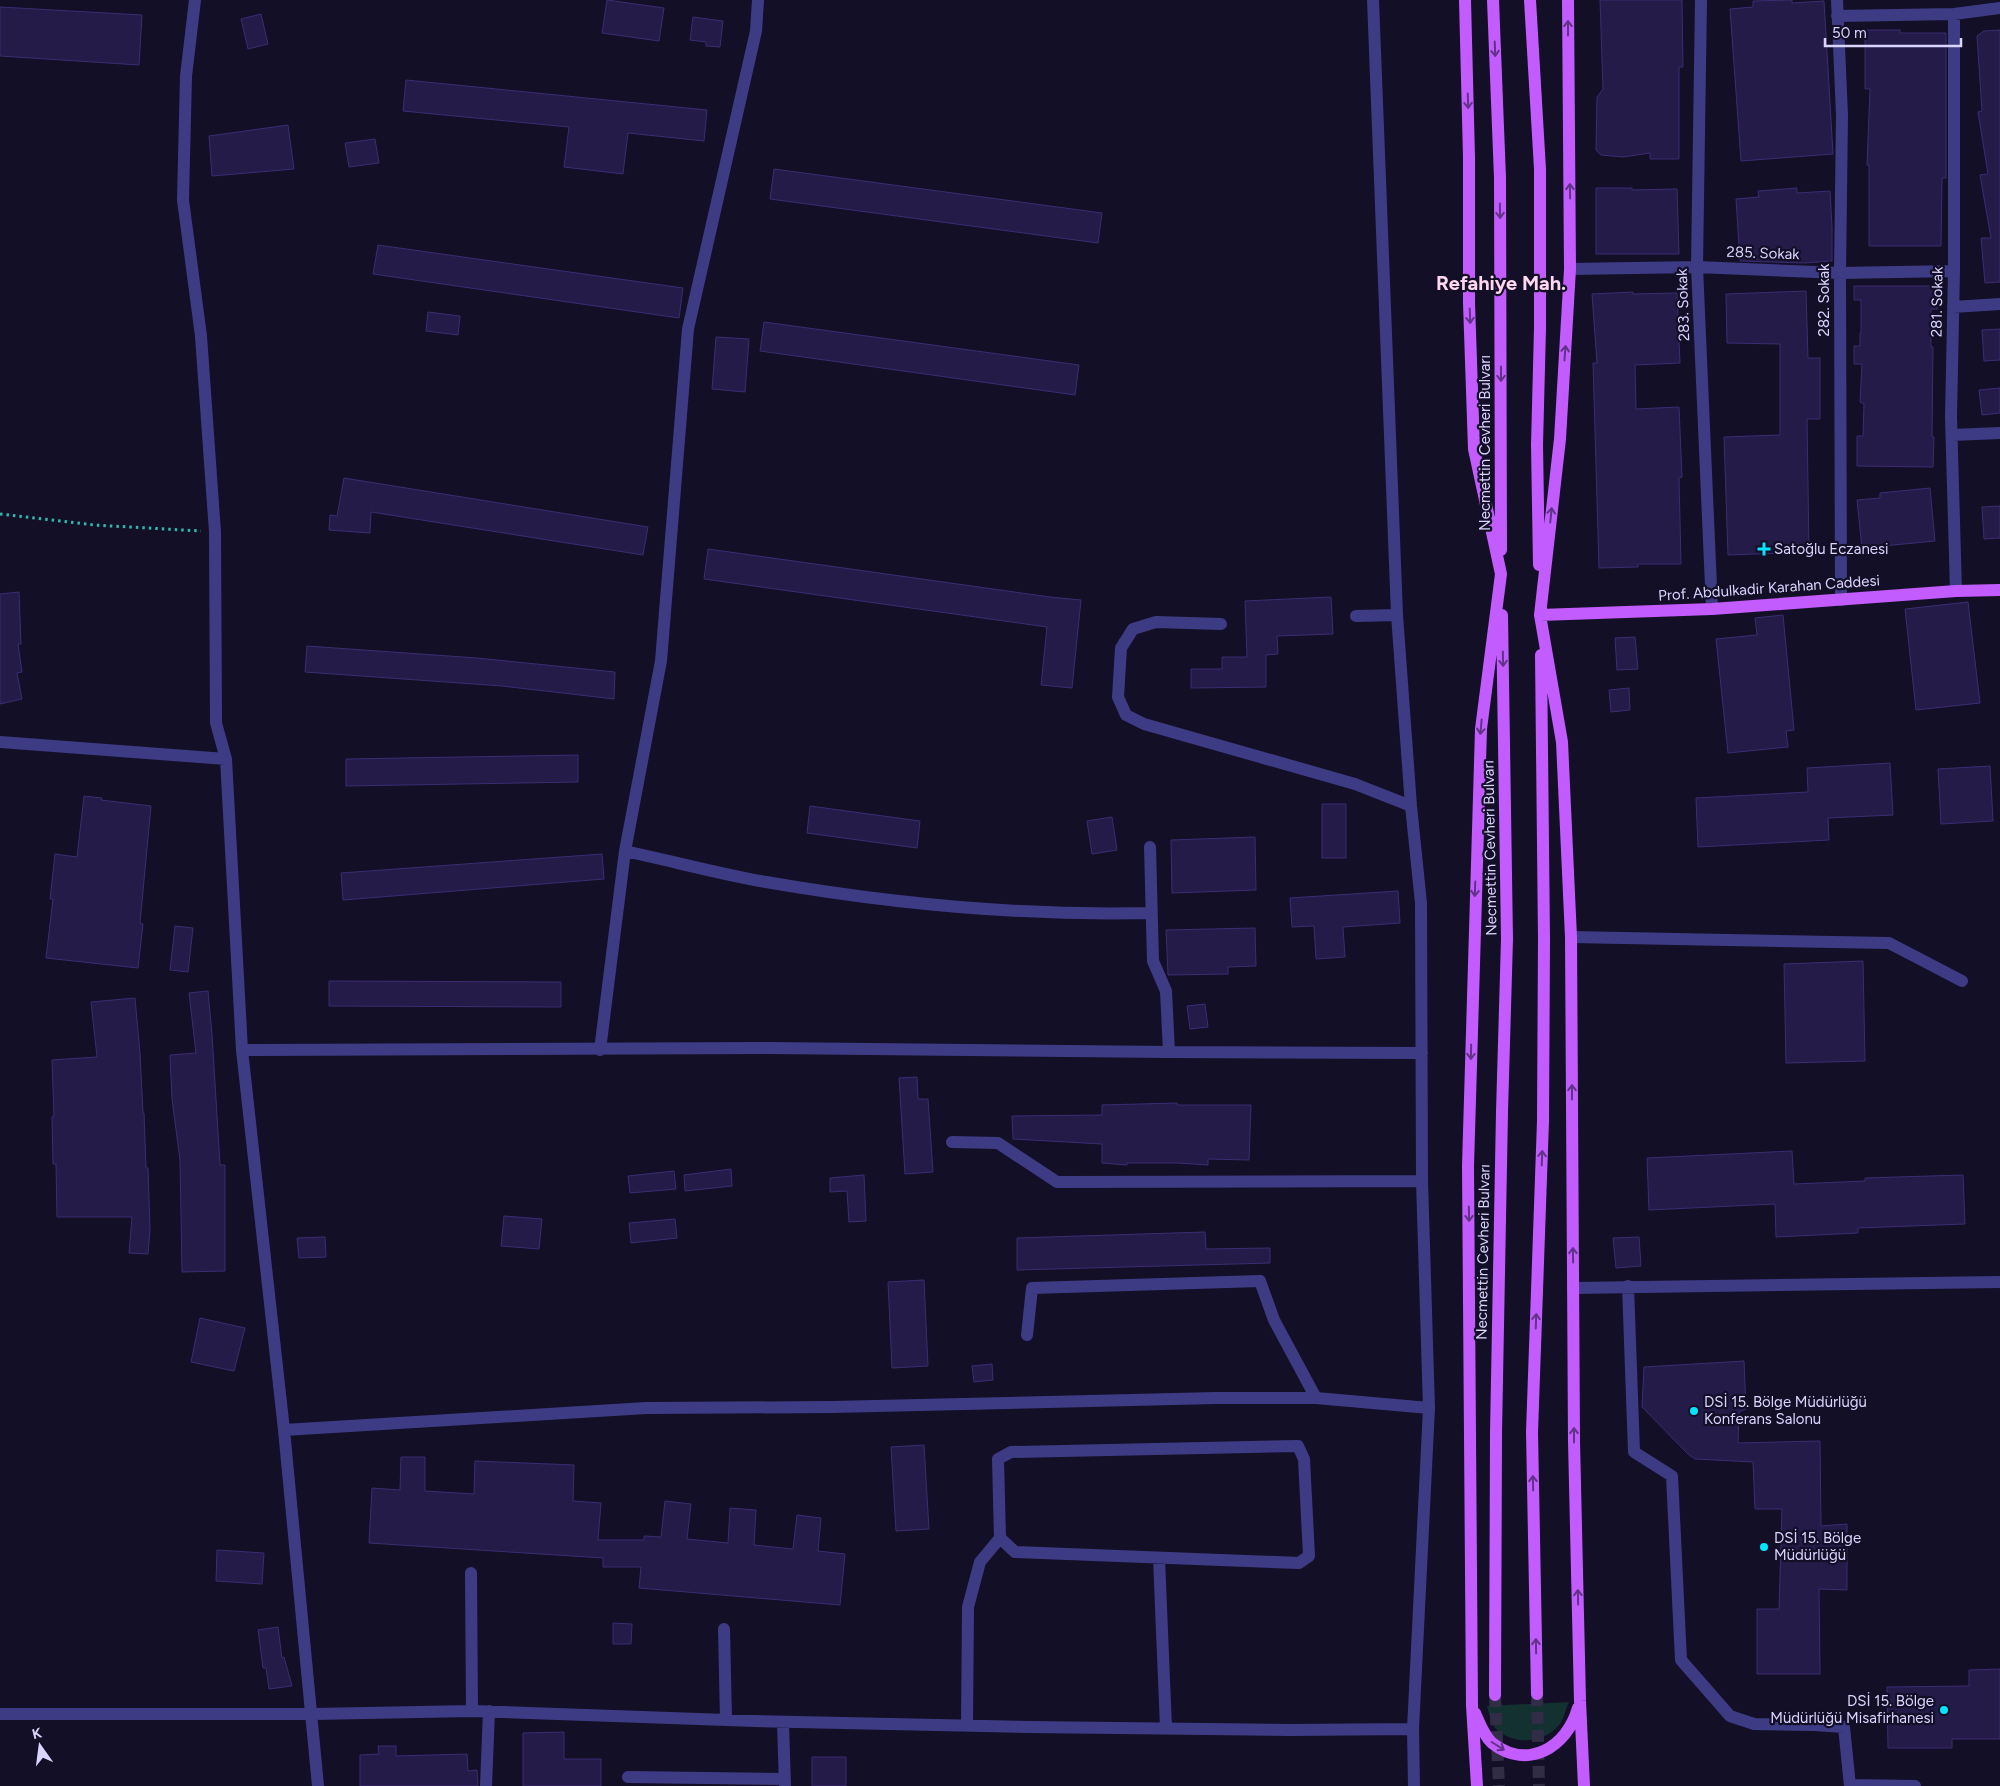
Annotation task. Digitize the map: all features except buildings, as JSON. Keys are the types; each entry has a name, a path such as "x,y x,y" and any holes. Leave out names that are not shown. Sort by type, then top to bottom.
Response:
{"main road":[{"path":"1465,0 1469,157 1469,303 1474,449 1501,574 1481,729 1468,1166 1472,1706 1477,1786"},
{"name":"Necmettin Cevheri Bulvarı","path":"1493,0 1500,178 1501,574 1508,939 1502,1122 1496,1432 1495,1695"},
{"path":"1530,0 1540,168 1540,328 1537,445 1544,939 1543,1121 1532,1432 1537,1694"},
{"path":"1568,0 1570,269 1560,439 1540,615 1562,742 1571,937 1574,1442 1580,1701 1584,1786"},
{"name":"Prof. Abdulkadir Karahan Caddesi","path":"1540,615 1712,609 1956,591 2000,590"},
{"path":"1472,1706 1490,1742 1508,1752 1529,1756 1548,1749 1564,1736 1574,1722 1580,1701"}],"street":[{"path":"195,0 186,76 183,200 201,336 214,532 216,723 226,759 242,1050 284,1430 318,1786"},
{"path":"600,1050 625,851 661,661 688,329 756,31 758,0"},
{"path":"1373,0 1397,615 1411,806 1421,903 1422,1181 1429,1408 1414,1729 1414,1786"},
{"name":"283. Sokak","path":"1701,0 1697,267 1712,609"},
{"name":"282. Sokak","path":"1837,0 1842,115 1840,273 1841,600"},
{"path":"1837,16 1954,14 2000,8"},
{"name":"281. Sokak","path":"1954,14 1952,435 1956,591"},
{"name":"285. Sokak","path":"1570,269 1697,267 1840,273 1954,271"},
{"path":"1953,307 2000,304"},
{"path":"1952,435 2000,434"},
{"path":"1356,616 1397,615"},
{"path":"1221,624 1156,622 1133,629 1121,648 1118,697 1126,715 1144,724 1355,784 1411,806"},
{"path":"0,742 226,759"},
{"path":"1150,847 1153,961 1166,991 1169,1052"},
{"path":"625,851 764,882 894,901 1081,914 1151,913"},
{"path":"1571,937 1889,943 1962,981"},
{"path":"242,1050 779,1048 1422,1053"},
{"path":"952,1142 998,1143 1057,1182 1422,1181"},
{"path":"1027,1335 1032,1288 1260,1281 1274,1320 1316,1398"},
{"path":"1573,1288 2000,1282"},
{"path":"1628,1286 1634,1452 1672,1476 1681,1660 1730,1716 1754,1724 1844,1727 1850,1785 1916,1786"},
{"path":"284,1430 646,1408 1216,1398 1316,1398 1429,1408"},
{"path":"967,1725 968,1607 980,1562 1000,1538 998,1459 1011,1452 1298,1446 1304,1459 1308,1556 1299,1563 1015,1552 1000,1538"},
{"path":"1159,1558 1166,1728"},
{"path":"471,1573 472,1711"},
{"path":"724,1629 726,1720"},
{"path":"0,1714 312,1714 488,1711 783,1722 1166,1728 1414,1729"},
{"path":"486,1786 488,1711"},
{"path":"628,1776 785,1783 783,1722"}],"path":[{"path":"0,514 94,525 214,532"}],"green space":[{"path":"1569,1702 1560,1724 1553,1731 1546,1736 1528,1740 1510,1738 1502,1734 1495,1728 1487,1706"}],"tunnel":[{"path":"1537,1694 1539,1786"},
{"path":"1495,1695 1499,1786"}],"place":[{"name":"Satoğlu Eczanesi","path":"1764,549"},
{"name":"DSİ 15. Bölge Müdürlüğü Konferans Salonu","path":"1694,1411"},
{"name":"DSİ 15. Bölge Müdürlüğü","path":"1764,1547"},
{"name":"DSİ 15. Bölge Müdürlüğü Misafirhanesi","path":"1944,1710"}],"district":[{"name":"Refahiye Mah.","path":"1501,283"}]}
